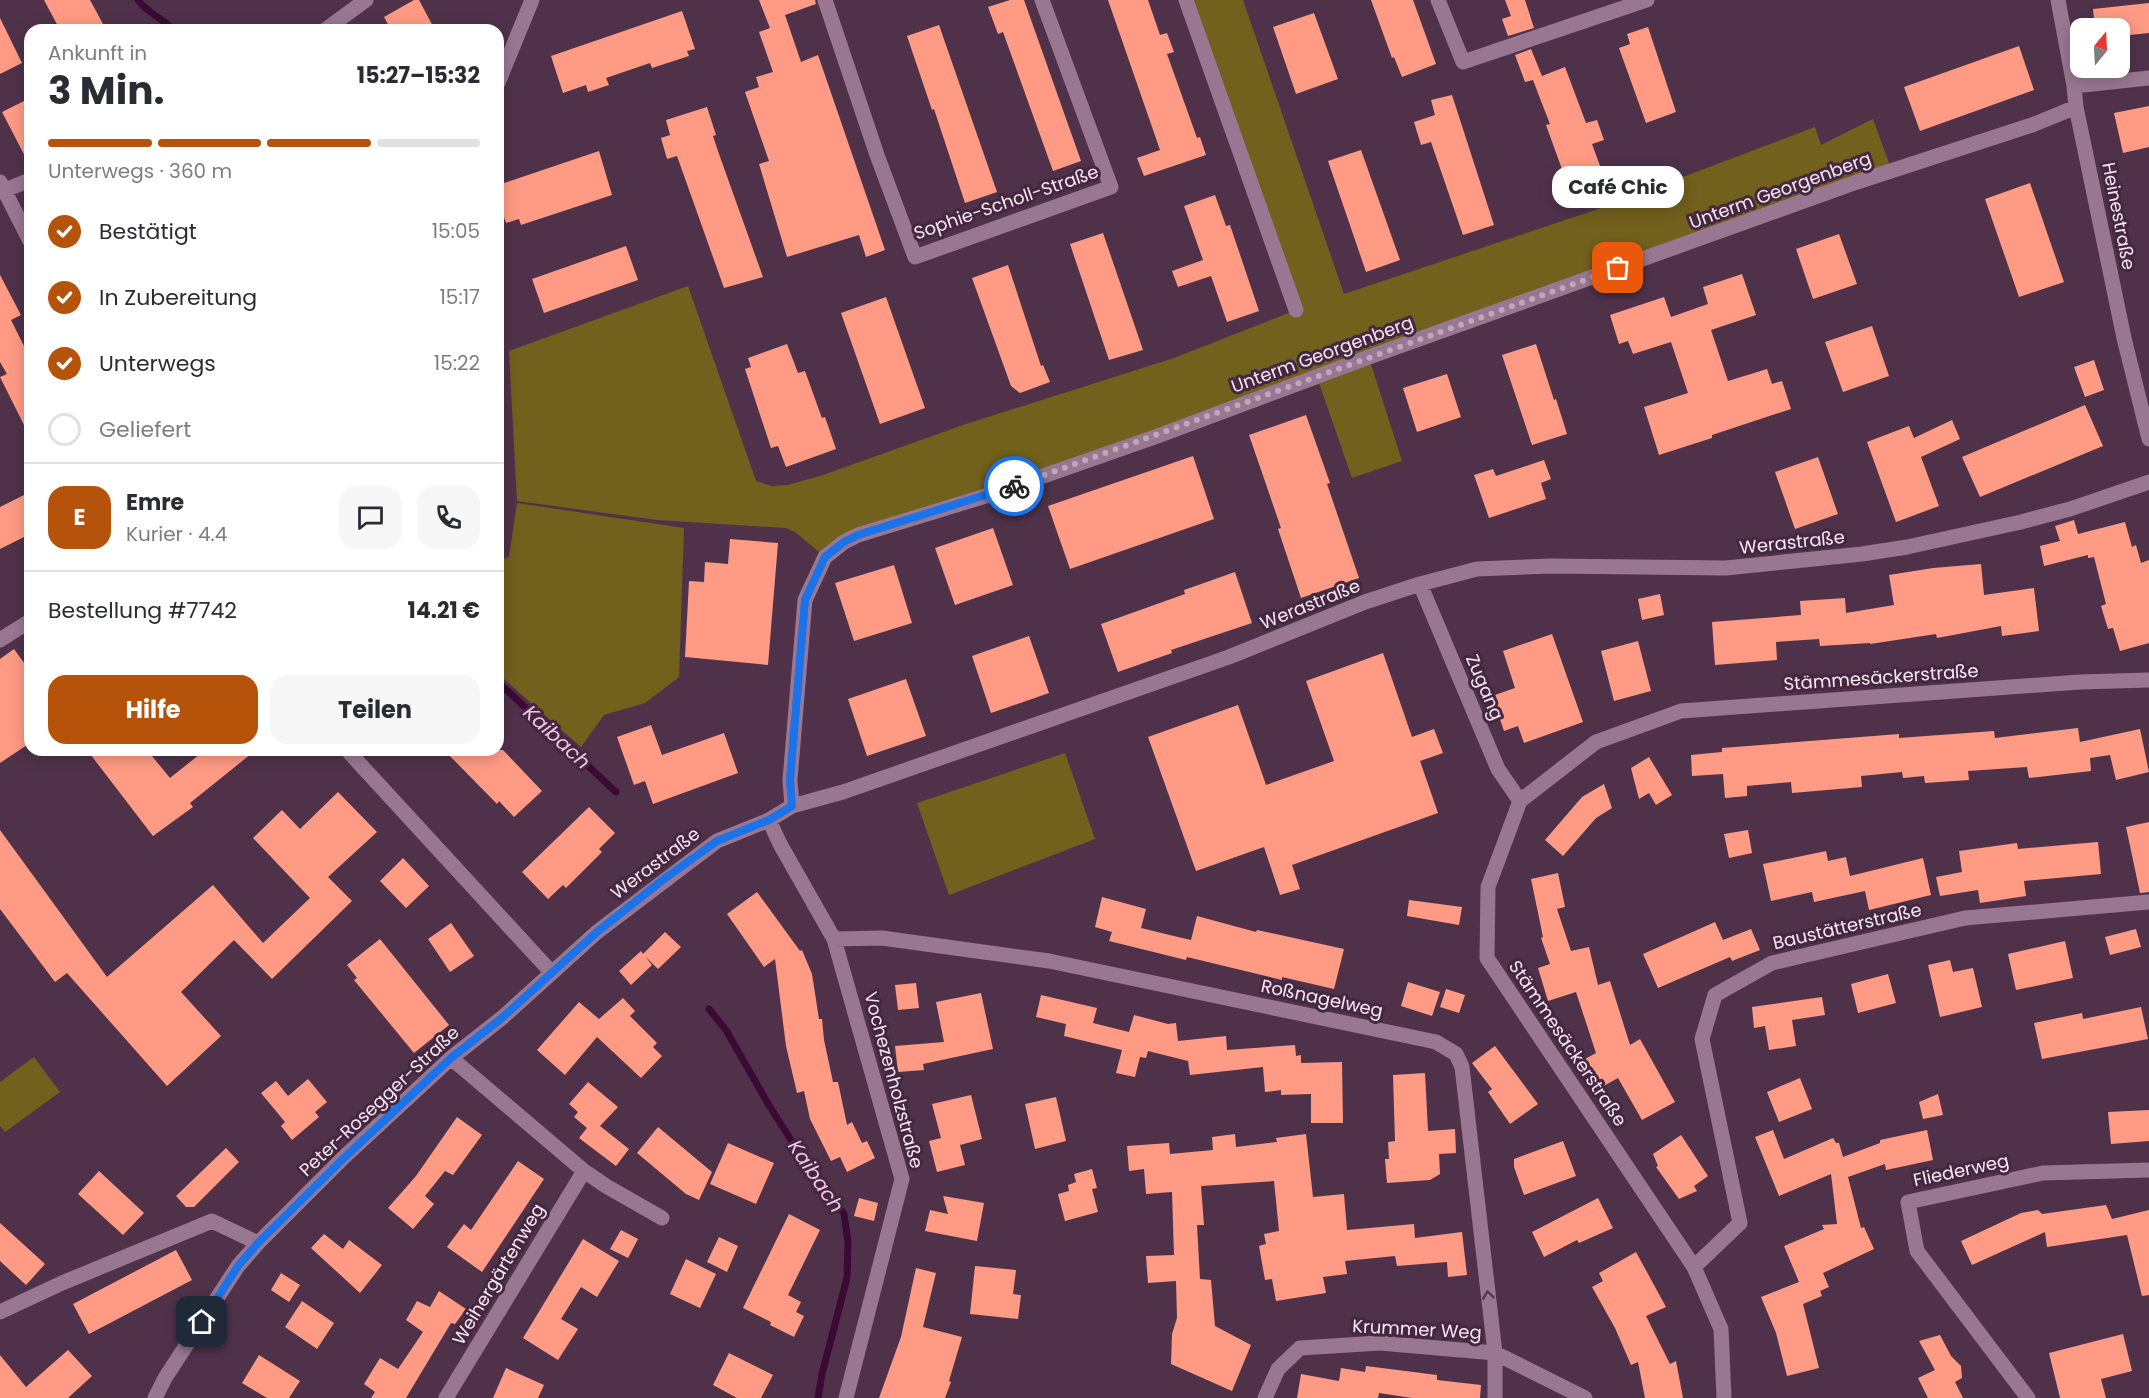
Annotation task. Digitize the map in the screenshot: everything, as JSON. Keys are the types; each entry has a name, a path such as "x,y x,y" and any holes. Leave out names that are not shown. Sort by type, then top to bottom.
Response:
{"street":[{"path":"332,24 366,0"},
{"path":"504,68 532,0"},
{"name":"Sophie-Scholl-Straße","path":"825,0 877,155 915,257 1111,187 1042,0"},
{"path":"1186,0 1296,310"},
{"path":"1438,0 1463,62 1647,0"},
{"name":"Heinestraße","path":"2058,0 2076,107 2124,338 2149,438"},
{"path":"2074,86 2149,78"},
{"name":"Unterm Georgenberg","path":"792,806 790,780 805,600 825,557 844,542 858,535 988,495 1155,437 1380,353 1857,182 2032,125 2076,107"},
{"path":"24,182 1,188 24,230"},
{"name":"Werastraße","path":"552,973 630,906 717,841 769,820 792,806 843,792 1229,657 1365,602 1420,584 1477,569 1510,567 1726,568 1862,554 1907,547 2021,522 2070,509 2149,482"},
{"name":"Zugang","path":"1420,584 1498,769 1520,801"},
{"path":"0,640 24,625"},
{"name":"Stämmesäckerstraße","path":"1724,1398 1721,1329 1694,1267 1487,958 1488,887 1520,801 1596,742 1681,711 2068,683 2149,680"},
{"path":"353,756 552,973"},
{"name":"Vochezenholzstraße","path":"769,820 780,844 834,939 902,1179 846,1398"},
{"name":"Baustätterstraße","path":"1694,1267 1740,1223 1702,1039 1715,995 1772,963 1965,918 2149,902"},
{"name":"Roßnagelweg","path":"834,939 882,938 1049,961 1437,1042 1456,1054 1462,1067 1495,1353 1495,1398"},
{"name":"Peter-Rosegger-Straße","path":"155,1398 165,1378 238,1266 258,1243 344,1158 451,1058 503,1017 552,973"},
{"path":"451,1058 584,1171 662,1218"},
{"name":"Fliederweg","path":"2028,1398 1917,1251 1908,1202 2043,1173 2149,1170"},
{"name":"Weihergärtenweg","path":"446,1398 584,1171"},
{"path":"0,1312 62,1283 212,1221 258,1243"},
{"name":"Krummer Weg","path":"1265,1398 1278,1369 1300,1347 1380,1343 1495,1353 1585,1398"}],"shaded area":[{"path":"1186,0 1243,0 1344,294 1601,208 1815,127 1821,145 1873,119 1892,171 1369,358 1402,461 1352,478 1317,377 858,535 825,557 795,532 786,528 657,520 517,501 509,351 688,286 756,481 771,486 788,485 823,475 966,424 1174,358 1296,310"},
{"path":"517,503 684,528 679,677 645,703 604,715 581,747 504,679 504,559 509,557"},
{"path":"1065,753 1095,839 949,895 917,803"},
{"path":"34,1057 60,1092 5,1132 0,1126 0,1082"}],"building":[{"path":"44,0 90,0 103,24 57,24"},
{"path":"414,0 419,0 432,24 388,24 384,17"},
{"path":"759,0 815,0 816,4 785,15 801,62 818,55 885,250 866,257 859,235 787,257 759,164 769,161 745,92 759,87 756,77 773,72 759,32 770,28"},
{"path":"1010,0 1024,0 1081,161 1053,171 1003,32 998,34 988,7"},
{"path":"1108,0 1148,0 1160,35 1167,33 1174,52 1167,54 1197,138 1200,137 1206,155 1144,176 1137,158 1160,150"},
{"path":"1371,0 1413,0 1436,64 1402,77 1394,57 1392,58"},
{"path":"1505,0 1525,0 1534,28 1508,36 1502,19 1511,16"},
{"path":"2149,3 2149,33 2130,35 2130,18 2094,18 2093,9"},
{"path":"682,11 695,49 687,51 689,56 652,68 650,63 606,78 609,85 588,92 586,85 563,93 551,56"},
{"path":"1314,13 1338,79 1296,94 1273,27"},
{"path":"0,18 22,63 0,74"},
{"path":"939,25 997,192 965,203 907,36"},
{"path":"1648,27 1676,112 1646,123 1619,48 1630,44 1627,34"},
{"path":"2019,46 2034,90 1920,131 1904,87"},
{"path":"1531,49 1542,76 1565,67 1586,123 1597,120 1604,140 1592,144 1613,201 1585,189 1571,194 1546,125 1550,124 1533,80 1525,82 1515,55"},
{"path":"1452,95 1494,225 1463,235 1431,142 1421,145 1414,122 1435,115 1431,100"},
{"path":"24,101 24,154 2,112"},
{"path":"2149,106 2149,147 2123,153 2114,113"},
{"path":"707,107 716,135 713,136 763,277 724,288 677,156 667,159 661,138 670,135 666,120"},
{"path":"1361,150 1400,260 1366,272 1328,161"},
{"path":"599,151 612,195 521,225 519,219 506,223 504,183"},
{"path":"2030,183 2064,282 2019,297 1985,199"},
{"path":"1215,195 1226,226 1230,225 1259,311 1227,322 1211,276 1178,287 1172,271 1203,260 1184,206"},
{"path":"1103,233 1143,350 1109,360 1070,244"},
{"path":"1839,234 1857,284 1813,299 1796,249"},
{"path":"626,246 638,280 544,313 532,279"},
{"path":"1008,265 1041,366 1043,365 1050,382 1020,393 1011,386 972,278"},
{"path":"1742,274 1756,315 1711,330 1728,381 1767,369 1772,384 1782,381 1791,409 1659,455 1644,407 1688,393 1671,342 1633,354 1628,341 1619,344 1610,315 1664,297 1671,317 1708,304 1703,287"},
{"path":"0,275 21,315 11,320 24,346 24,425 0,377 7,374 0,362"},
{"path":"886,297 925,408 880,424 841,313"},
{"path":"1872,326 1889,376 1843,392 1825,342"},
{"path":"787,344 798,373 805,371 836,449 786,467 778,446 771,448 745,369 751,367 748,358"},
{"path":"1536,344 1567,434 1532,445 1502,355"},
{"path":"2094,360 2104,390 2085,397 2074,367"},
{"path":"1447,374 1461,417 1417,432 1403,388"},
{"path":"2085,405 2103,446 1980,497 1962,457"},
{"path":"1306,415 1359,578 1301,598 1278,529 1281,528 1249,435"},
{"path":"1952,420 1960,439 1921,457 1939,506 1896,522 1867,442 1909,426 1914,438"},
{"path":"1193,456 1214,519 1070,569 1048,506"},
{"path":"1818,457 1838,514 1795,529 1775,472"},
{"path":"1544,460 1551,479 1541,483 1546,499 1489,518 1474,475 1493,469 1496,476"},
{"path":"24,495 24,537 0,549 0,507"},
{"path":"2074,520 2078,534 2125,522 2132,547 2136,545 2141,563 2149,560 2149,643 2120,651 2113,628 2108,629 2101,606 2106,604 2094,557 2088,558 2088,555 2044,566 2040,546 2060,541 2055,526"},
{"path":"993,528 1013,585 955,605 935,548"},
{"path":"730,539 778,543 768,665 685,657 689,581 704,582 705,562 728,564"},
{"path":"1981,564 1984,595 2034,588 2039,631 2002,636 2001,626 1937,638 1936,634 1870,644 1820,646 1819,639 1776,642 1777,660 1715,665 1712,622 1801,615 1800,601 1845,598 1846,613 1894,605 1889,575"},
{"path":"894,565 912,623 854,641 835,583"},
{"path":"1235,572 1252,623 1171,650 1172,653 1118,672 1101,624 1185,594 1184,590"},
{"path":"1660,594 1664,615 1642,620 1638,599"},
{"path":"1552,634 1583,722 1524,743 1518,726 1504,731 1492,696 1515,688 1503,651"},
{"path":"1029,636 1049,693 991,713 972,656"},
{"path":"1638,641 1651,691 1614,701 1601,651"},
{"path":"14,649 24,663 24,747 0,763 0,659"},
{"path":"1383,653 1412,737 1434,729 1443,753 1420,761 1438,813 1292,865 1300,889 1280,895 1264,847 1196,871 1148,737 1238,705 1266,785 1334,761 1306,681"},
{"path":"906,679 926,736 867,756 848,699"},
{"path":"651,725 662,755 724,733 738,773 653,804 645,781 634,785 617,737"},
{"path":"2078,728 2080,742 2140,729 2149,772 2116,780 2110,755 2090,758 2091,771 2029,778 2027,767 1968,771 1969,780 1925,783 1924,776 1903,778 1902,772 1861,776 1862,787 1792,793 1791,782 1747,786 1747,796 1725,798 1723,774 1692,776 1691,755 1722,752 1722,748 1899,734 1899,738 1994,731 1995,738"},
{"path":"504,751 542,791 514,817 499,801 497,804 450,756 504,756"},
{"path":"92,756 152,756 170,778 198,756 249,756 190,803 193,807 153,836"},
{"path":"1649,757 1672,795 1656,805 1649,793 1639,799 1631,768"},
{"path":"1604,784 1612,808 1596,818 1563,856 1545,840 1582,797"},
{"path":"338,792 377,832 328,877 352,901 272,979 234,940 181,992 221,1036 167,1086 67,973 55,982 0,909 0,830 107,977 213,885 263,943 310,898 253,838 282,810 300,829"},
{"path":"589,807 615,833 599,849 602,852 566,888 563,885 548,899 522,872"},
{"path":"2149,822 2149,892 2140,893 2126,827"},
{"path":"1748,830 1752,853 1729,858 1724,834"},
{"path":"2098,842 2101,874 2024,881 2026,896 1980,903 1978,890 1940,896 1936,877 1962,872 1959,851 2017,843 2018,849"},
{"path":"1826,851 1828,861 1846,857 1850,876 1923,858 1931,895 1869,910 1865,891 1814,902 1812,892 1771,901 1763,864"},
{"path":"403,858 429,886 406,908 380,881"},
{"path":"1558,873 1565,907 1557,909 1571,951 1589,947 1598,985 1610,981 1630,1045 1640,1039 1675,1102 1642,1120 1618,1078 1600,1088 1585,1059 1596,1053 1576,992 1548,1001 1538,968 1550,964 1541,938 1543,937 1531,879"},
{"path":"757,892 800,951 802,950 812,974 833,1082 838,1082 847,1125 852,1122 862,1143 867,1141 875,1158 847,1172 840,1157 831,1161 810,1119 804,1091 797,1093 786,1046 775,959 764,967 727,914"},
{"path":"1102,897 1146,909 1141,928 1191,940 1197,916 1256,932 1257,930 1344,949 1334,989 1282,977 1282,980 1187,957 1186,960 1109,941 1112,932 1095,927"},
{"path":"1409,900 1462,907 1459,925 1407,916"},
{"path":"1715,922 1723,940 1751,929 1760,950 1732,961 1730,957 1658,988 1643,954"},
{"path":"451,923 474,956 450,972 428,939"},
{"path":"2136,929 2141,947 2110,955 2105,937"},
{"path":"665,932 681,947 658,969 645,956 652,965 631,985 619,971 641,951 643,954"},
{"path":"380,939 449,1025 414,1053 354,980 357,978 347,965"},
{"path":"2065,941 2073,978 2016,990 2008,954"},
{"path":"1950,960 1953,972 1973,968 1982,1007 1940,1017 1928,965"},
{"path":"1888,974 1896,1003 1858,1013 1851,984"},
{"path":"1408,982 1440,992 1432,1016 1401,1006"},
{"path":"916,983 919,1008 898,1010 895,985"},
{"path":"1446,989 1465,995 1459,1013 1440,1007"},
{"path":"981,993 993,1049 923,1064 924,1070 898,1072 895,1046 944,1042 936,1002"},
{"path":"1041,995 1097,1008 1093,1023 1129,1032 1134,1015 1168,1024 1176,1023 1178,1041 1226,1036 1227,1050 1295,1045 1296,1056 1301,1055 1301,1063 1342,1062 1343,1123 1311,1123 1311,1094 1281,1095 1281,1090 1265,1092 1263,1067 1190,1075 1188,1061 1148,1051 1146,1058 1140,1057 1135,1077 1116,1073 1122,1050 1064,1036 1066,1024 1036,1017"},
{"path":"1822,997 1825,1015 1792,1020 1796,1046 1769,1050 1765,1026 1754,1028 1752,1007"},
{"path":"623,998 635,1011 630,1016 657,1043 653,1047 662,1056 641,1078 597,1037 565,1075 537,1050 579,1002 599,1019"},
{"path":"2141,1007 2148,1039 2042,1059 2034,1023 2082,1013 2083,1019"},
{"path":"1495,1046 1538,1104 1510,1124 1488,1092 1492,1089 1472,1063"},
{"path":"1425,1073 1428,1131 1455,1129 1456,1153 1439,1154 1440,1174 1430,1180 1387,1183 1385,1159 1389,1159 1388,1142 1395,1141 1393,1075"},
{"path":"1800,1078 1812,1109 1779,1122 1767,1092"},
{"path":"308,1079 327,1102 315,1112 319,1117 292,1140 281,1126 285,1122 261,1093 276,1081 288,1096"},
{"path":"588,1082 618,1107 600,1126 629,1149 616,1166 579,1138 587,1128 574,1117 578,1112 569,1104"},
{"path":"1938,1094 1943,1115 1923,1119 1919,1102"},
{"path":"971,1095 982,1139 960,1145 965,1165 937,1172 929,1141 941,1138 932,1104"},
{"path":"1056,1097 1066,1141 1035,1149 1025,1104"},
{"path":"2149,1110 2149,1141 2111,1144 2108,1112"},
{"path":"457,1117 482,1135 453,1175 445,1171 425,1196 434,1204 413,1229 388,1208 416,1176"},
{"path":"658,1127 712,1172 699,1200 686,1194 637,1153"},
{"path":"1773,1130 1784,1159 1833,1138 1836,1143 1839,1143 1843,1157 1880,1143 1880,1140 1927,1130 1933,1160 1886,1170 1885,1164 1848,1177 1861,1228 1864,1227 1874,1249 1823,1273 1829,1287 1820,1291 1822,1296 1803,1304 1819,1368 1787,1376 1776,1333 1761,1297 1799,1282 1784,1246 1824,1229 1822,1225 1837,1224 1831,1174 1779,1196 1755,1137"},
{"path":"1235,1134 1236,1147 1277,1142 1276,1138 1306,1134 1313,1197 1344,1194 1347,1230 1414,1224 1415,1238 1462,1232 1467,1275 1448,1277 1447,1262 1397,1266 1395,1256 1345,1261 1347,1274 1323,1277 1326,1293 1276,1301 1272,1279 1265,1280 1259,1246 1266,1244 1264,1234 1279,1231 1274,1181 1201,1186 1204,1225 1197,1225 1200,1279 1211,1280 1215,1326 1251,1345 1232,1391 1171,1364 1172,1334 1177,1318 1176,1281 1148,1283 1146,1256 1174,1255 1172,1192 1146,1194 1144,1169 1129,1171 1127,1146 1169,1143 1170,1154 1213,1150 1212,1137"},
{"path":"1681,1135 1708,1176 1694,1186 1697,1191 1679,1199 1656,1167 1658,1166 1653,1154"},
{"path":"1563,1141 1576,1176 1524,1195 1514,1167 1514,1159"},
{"path":"728,1143 774,1163 756,1204 710,1184"},
{"path":"226,1148 239,1162 194,1207 186,1207 176,1196"},
{"path":"518,1161 544,1179 482,1272 447,1247 464,1224 471,1230"},
{"path":"1092,1169 1097,1188 1092,1189 1098,1212 1065,1221 1058,1194 1069,1191 1068,1185 1076,1182 1074,1174"},
{"path":"99,1171 144,1213 123,1235 78,1194"},
{"path":"943,1196 984,1203 977,1241 925,1231 930,1210 948,1214"},
{"path":"859,1198 878,1203 874,1221 854,1216"},
{"path":"1598,1198 1613,1228 1579,1243 1577,1240 1544,1257 1532,1232"},
{"path":"2106,1205 2112,1219 2149,1210 2149,1295 2142,1296 2127,1235 2047,1247 2045,1232 1972,1265 1961,1241 2021,1213 2038,1210 2042,1214"},
{"path":"789,1214 820,1230 788,1295 801,1302 796,1312 804,1316 794,1337 743,1308"},
{"path":"0,1223 45,1264 26,1285 0,1261"},
{"path":"621,1230 638,1239 628,1258 610,1249"},
{"path":"324,1234 343,1249 349,1240 382,1265 360,1293 311,1248"},
{"path":"719,1237 738,1246 727,1272 707,1262"},
{"path":"583,1239 619,1261 597,1297 581,1287 561,1319 578,1329 558,1360 523,1338"},
{"path":"176,1250 192,1280 89,1334 73,1304"},
{"path":"1636,1252 1666,1307 1646,1316 1670,1364 1676,1361 1683,1398 1645,1398 1638,1362 1631,1365 1615,1328 1592,1287 1603,1281 1599,1273"},
{"path":"686,1259 716,1274 700,1308 670,1294"},
{"path":"975,1266 1016,1270 1013,1294 1021,1295 1018,1319 970,1314"},
{"path":"916,1268 936,1273 923,1327 962,1337 949,1381 951,1382 945,1398 879,1398 901,1337"},
{"path":"281,1273 300,1285 289,1302 271,1290"},
{"path":"439,1291 466,1309 455,1324 451,1323 406,1398 371,1398 375,1392 364,1384 380,1358 398,1369 423,1332 406,1320 417,1301 430,1307"},
{"path":"302,1301 334,1323 317,1349 285,1327"},
{"path":"2123,1334 2132,1371 2101,1379 2106,1398 2060,1398 2049,1353"},
{"path":"1940,1335 1951,1356 1961,1366 1962,1378 1955,1382 1963,1398 1928,1398 1918,1378 1935,1370 1919,1341"},
{"path":"68,1350 92,1376 68,1398 0,1398 0,1355 26,1387"},
{"path":"729,1353 773,1375 761,1398 737,1398 713,1385"},
{"path":"259,1355 300,1381 289,1398 267,1398 242,1383"},
{"path":"1366,1366 1437,1375 1437,1380 1481,1385 1480,1398 1412,1398 1379,1393 1378,1398 1297,1398 1301,1374 1339,1381 1341,1368 1365,1372"},
{"path":"506,1368 544,1385 538,1398 493,1398"}],"waterway":[{"name":"Kaibach","path":"138,0 167,24"},
{"name":"Kaibach","path":"504,688 616,792"},
{"name":"Kaibach","path":"709,1009 726,1030 801,1156 844,1214 848,1242 847,1278 818,1398"}],"way so far":[{"path":"1014,486 1618,268"}],"place":[{"name":"Café Chic","path":"1618,268"}],"route":[{"path":"202,1322 238,1266 258,1243 308,1192 451,1058 503,1017 597,932 664,879 717,841 746,831 792,806 790,780 805,600 825,557 844,542 858,535 1014,486"}]}
